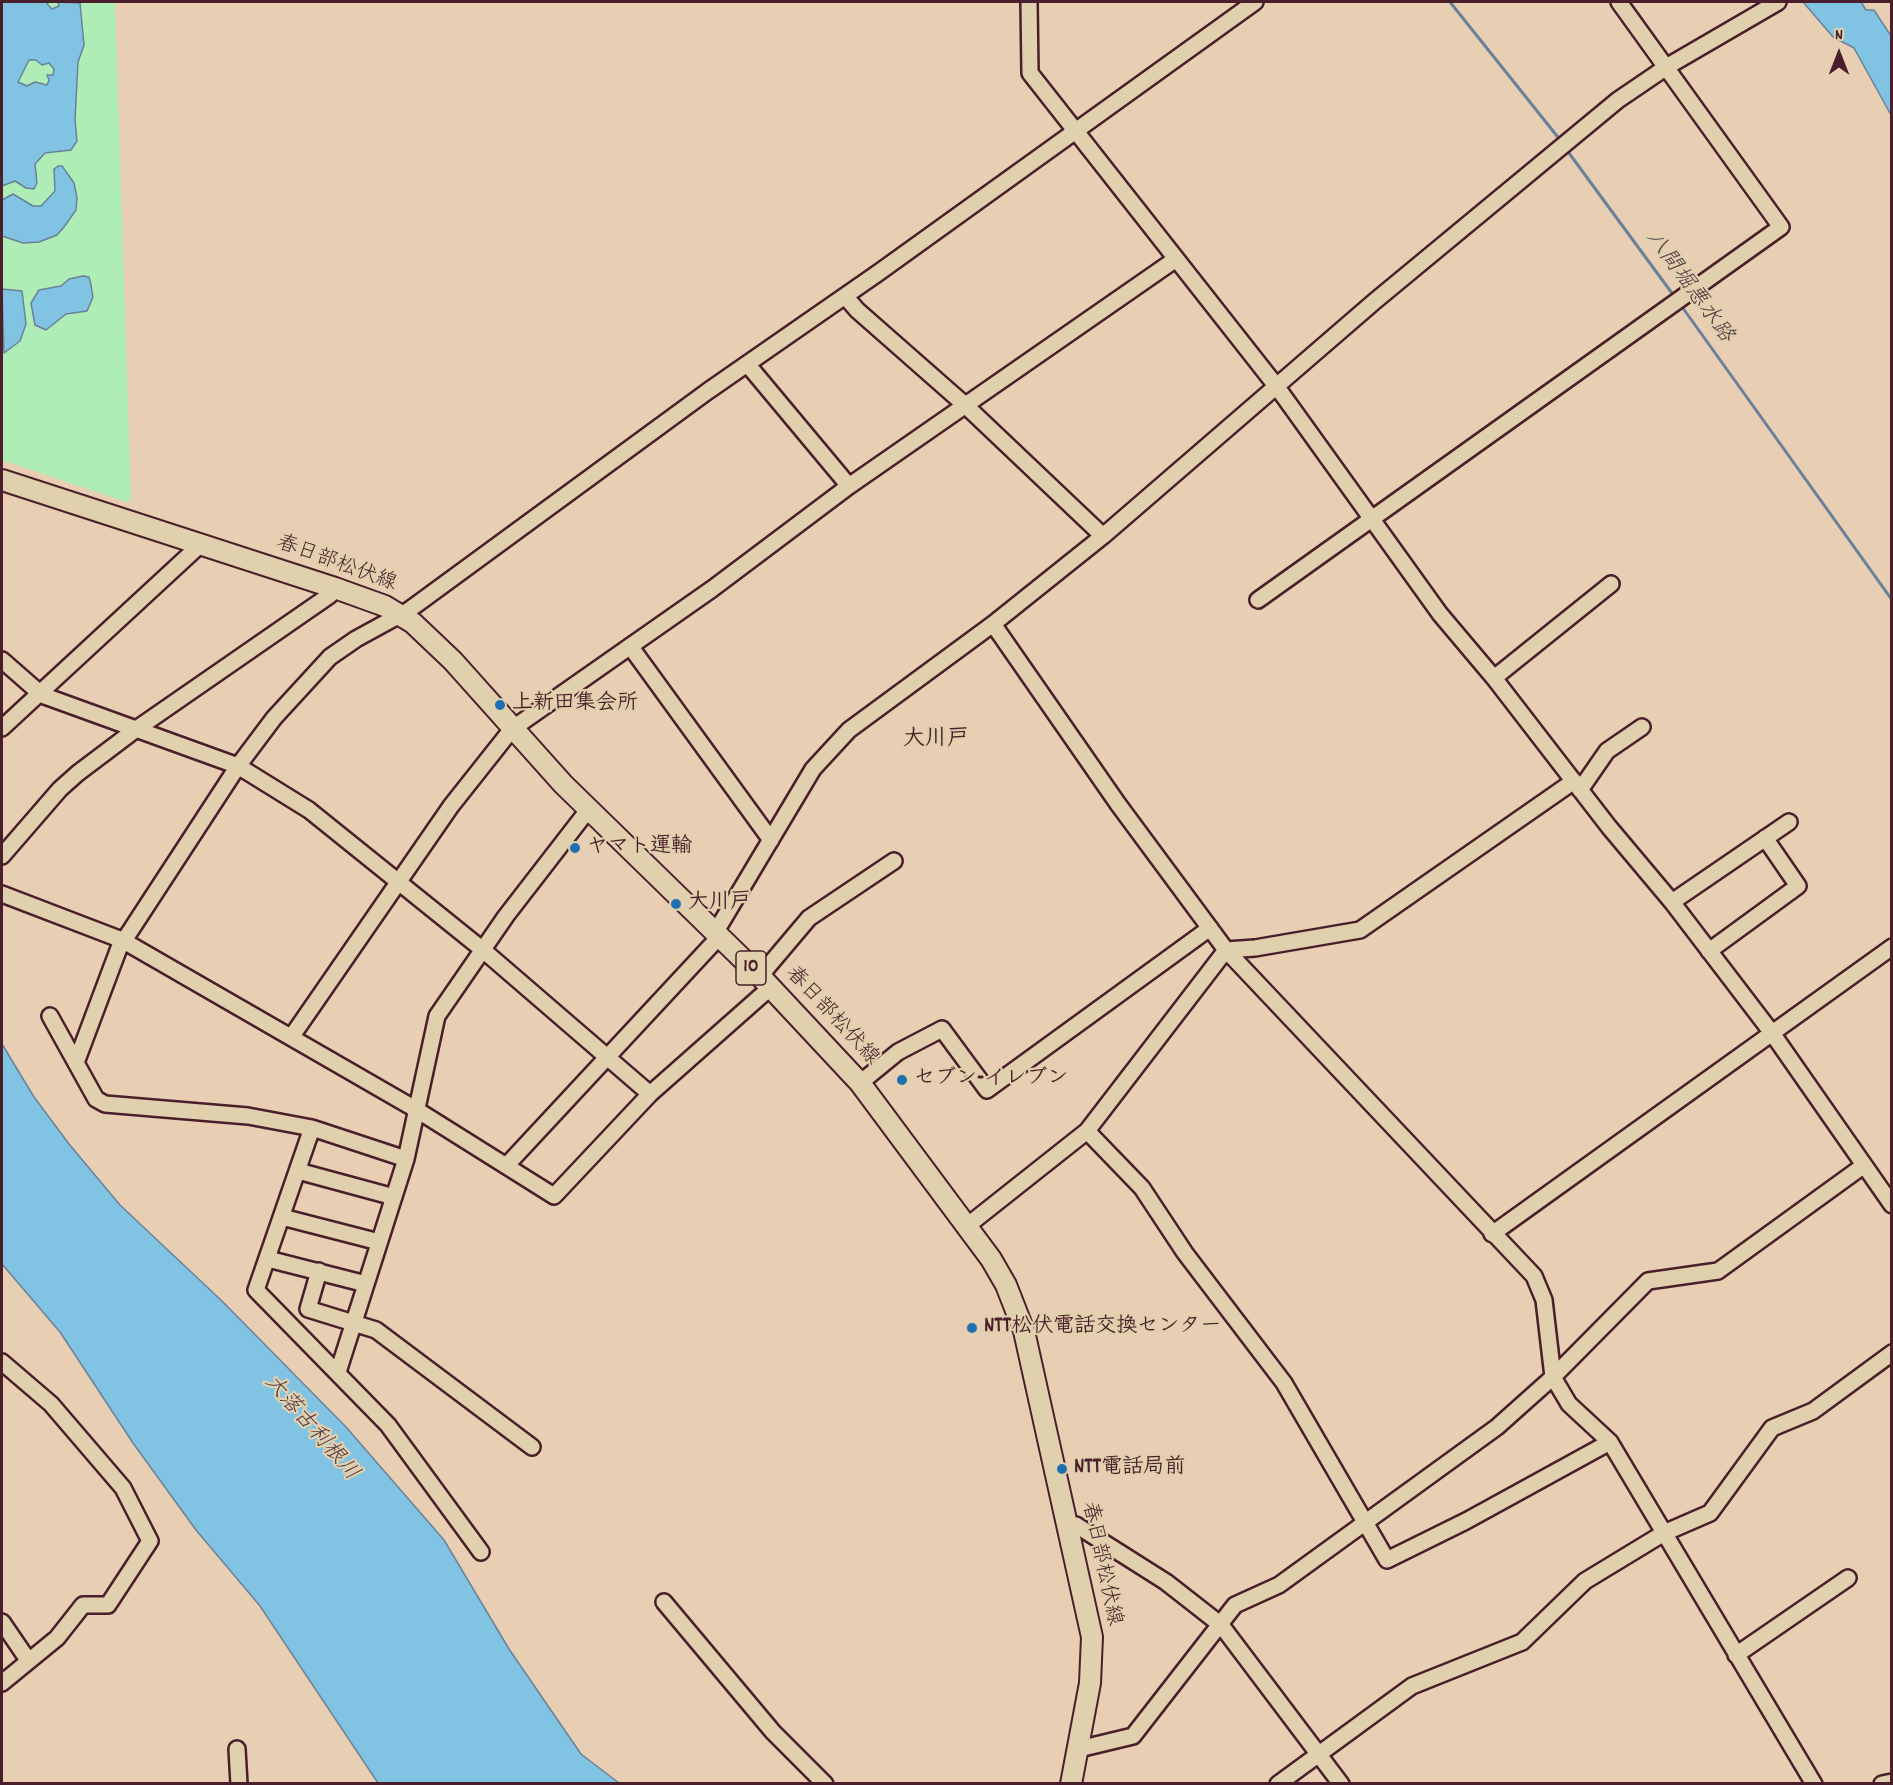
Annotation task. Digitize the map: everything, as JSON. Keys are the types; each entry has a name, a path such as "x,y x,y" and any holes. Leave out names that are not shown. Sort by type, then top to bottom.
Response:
{"main road":[{"name":"春日部松伏線","path":"2,480 335,588 400,614 453,662 588,810 765,981 860,1083 968,1226 1006,1285 1024,1331 1092,1637 1090,1683 1071,1784"}],"street":[{"path":"1029,2 1030,73 1277,387 1440,614 1494,678 1672,902 1772,1033 1892,1205"},
{"path":"77,1060 122,940 127,936 238,766 274,718 330,657 418,603 708,391 748,365 1255,2"},
{"path":"1258,600 1371,517 1781,227 1668,66 1619,2"},
{"path":"506,1166 717,935 813,770 846,733 993,624 1103,536 1375,301 1563,144 1639,85 1778,2"},
{"path":"292,1036 451,806 512,729 849,486 1176,259"},
{"path":"845,296 857,310 965,405 1103,536"},
{"path":"748,365 849,486"},
{"path":"2,728 37,693 201,544"},
{"path":"1494,678 1611,584"},
{"path":"2,856 60,789 135,730 330,595 335,588"},
{"path":"993,624 1118,804 1226,950 1534,1276 1544,1300 1553,1377 1569,1404 1610,1442 1814,1784"},
{"path":"630,646 771,840"},
{"path":"2,660 37,693 238,766 309,810 483,950 650,1094"},
{"path":"968,1226 1087,1131 1226,950 1255,948 1360,930 1577,785 1607,751 1642,727"},
{"path":"338,1372 406,1159 437,1016 506,916 588,810"},
{"path":"1672,902 1789,822"},
{"path":"1709,951 1798,886 1766,838"},
{"path":"2,894 122,940 417,1110 554,1196 650,1094 765,981 809,918 894,861"},
{"path":"860,1083 898,1052 942,1029 987,1090 1210,928"},
{"path":"1492,1234 1892,947"},
{"path":"50,1016 77,1060 96,1099 105,1104 248,1116 312,1128 406,1159"},
{"path":"312,1128 256,1290 388,1425 481,1552"},
{"path":"1087,1131 1142,1188 1185,1253 1284,1383 1363,1523 1387,1560 1466,1521 1610,1442"},
{"path":"1079,1749 1133,1736 1235,1605 1279,1585 1497,1427 1553,1377 1648,1281 1718,1271 1863,1166"},
{"path":"298,1171 394,1197"},
{"path":"282,1216 380,1242"},
{"path":"268,1259 366,1284"},
{"path":"319,1271 308,1309 376,1330 532,1447"},
{"path":"1278,1784 1412,1686 1522,1642 1585,1581 1664,1533 1710,1513 1772,1428 1813,1411 1892,1353"},
{"path":"2,1362 51,1404 123,1488 150,1541 108,1605 83,1605 57,1638 2,1683"},
{"path":"1076,1525 1166,1582 1221,1625 1341,1784"},
{"path":"1736,1655 1848,1578"},
{"path":"664,1602 773,1732 825,1784"},
{"path":"2,1622 28,1660"},
{"path":"237,1749 239,1784"},
{"path":"1882,1784 1892,1782"}],"green space":[{"path":"2,2 115,2 131,499 126,502 2,460"}],"water":[{"path":"2,2 49,2 47,4 52,9 59,6 58,2 80,3 84,45 78,62 75,120 77,141 71,150 45,153 35,164 37,183 34,189 26,188 15,181 2,186","holes":["29,60 36,60 42,65 49,63 54,69 53,75 47,75 49,80 47,85 35,82 27,86 18,82"]},
{"path":"1803,2 1861,2 1866,10 1874,10 1891,36 1891,115 1854,48 1833,37"},
{"path":"62,166 74,183 77,198 76,210 64,227 57,235 39,242 23,243 2,236 2,200 13,194 33,206 41,206 55,191 54,169"},
{"path":"89,277 93,297 87,311 66,314 46,330 35,325 31,303 39,290 61,286 69,279"},
{"path":"2,289 22,291 26,324 20,341 4,353"},
{"name":"大落古利根川","path":"2,1044 34,1097 69,1144 120,1205 223,1302 346,1427 444,1540 509,1649 581,1754 619,1783 378,1783 260,1606 196,1530 133,1443 60,1332 2,1264"}],"waterway":[{"name":"八間堀悪水路","path":"1450,2 1561,141"},
{"name":"八間堀悪水路","path":"1566,149 1674,296"},
{"name":"八間堀悪水路","path":"1680,304 1892,600"}],"place":[{"name":"上新田集会所","path":"500,705"},
{"name":"ヤマト運輸","path":"575,848"},
{"name":"大川戸","path":"676,904"},
{"name":"セブン-イレブン","path":"902,1080"},
{"name":"NTT松伏電話交換センター","path":"972,1328"},
{"name":"NTT電話局前","path":"1062,1469"}],"district":[{"name":"大川戸","path":"936,741"}]}
